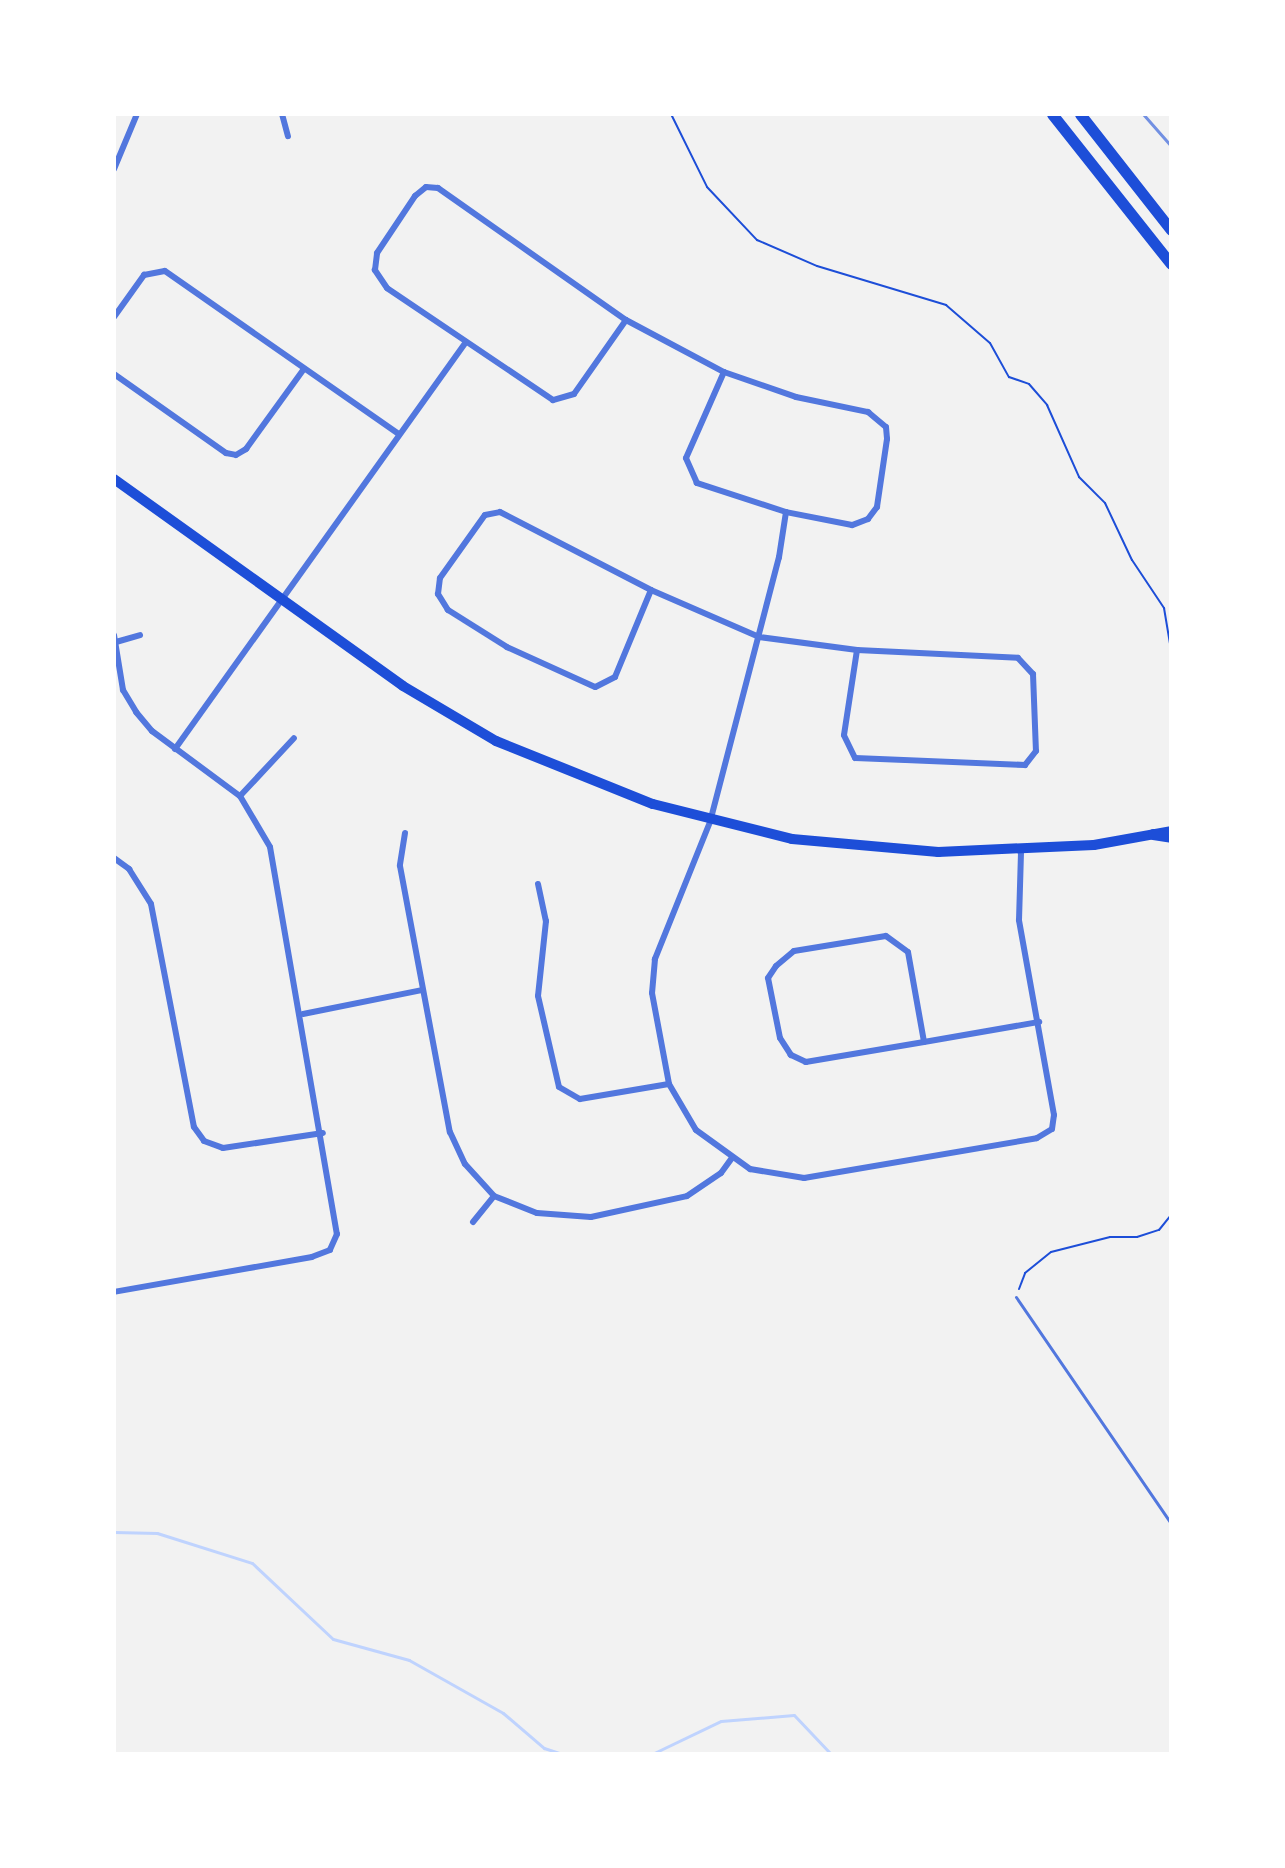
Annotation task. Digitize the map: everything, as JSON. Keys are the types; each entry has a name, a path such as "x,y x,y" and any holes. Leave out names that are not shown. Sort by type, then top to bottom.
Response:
{"highway":[{"path":"1052,114 1171,264"},
{"path":"1080,114 1171,230"},
{"path":"1153,834 1171,834"}],"main road":[{"path":"114,479 403,686 496,741 595,784 710,822 852,845 1021,851 1153,834"}],"street":[{"path":"114,169 137,114"},
{"path":"282,114 288,136"},
{"path":"626,320 566,400 540,395 387,288 375,270 377,253 426,187 450,194 626,320 724,372 796,397 868,412 886,427 877,507 868,519 852,525 786,512 697,483 689,473 686,458 724,372"},
{"path":"114,317 144,275 165,271 399,434"},
{"path":"175,749 281,596 466,342"},
{"path":"114,374 226,453 236,455 246,449 304,369"},
{"path":"651,590 615,677 595,687 507,647 448,610 438,594 440,578 485,515 500,512 651,590 759,637 857,650 1018,658 1033,674 1036,751 1025,765 855,758 844,735 857,650"},
{"path":"786,512 759,637 710,822 694,871 665,923 655,959 652,993 669,1084 696,1130 732,1158 773,1175 804,1178 1037,1138 1052,1129 1054,1115 1019,920 1021,851"},
{"path":"114,1292 330,1250 337,1234 303,1014 270,847 240,796 152,731 123,690 115,638 140,635"},
{"path":"240,796 294,738"},
{"path":"405,833 400,866 450,1132 465,1164 494,1196 537,1213 591,1217 687,1196 721,1173 732,1158"},
{"path":"114,858 129,869 151,904 194,1127 204,1141 223,1148 323,1133"},
{"path":"538,884 546,921 538,996 559,1087 580,1099 669,1084"},
{"path":"924,1042 908,952 886,936 794,951 768,978 780,1038 791,1055 806,1062 924,1042 1039,1022"},
{"path":"303,1014 422,990"},
{"path":"473,1222 494,1196"}],"lane":[{"path":"1016,1297 1171,1523"}],"path":[{"path":"671,114 707,187 757,240 817,266 946,305 990,343 1009,377 1029,384 1047,405 1079,477 1105,503 1132,560 1164,608 1171,650"},
{"path":"1016,1297 1025,1273 1051,1252 1110,1237 1137,1237 1159,1230 1171,1215"}],"waterway":[{"path":"114,1532 157,1533 252,1563 333,1639 409,1660 503,1713 544,1748 562,1754"},
{"path":"652,1754 721,1721 794,1715 831,1754"}],"railway":[{"path":"1143,114 1171,146"}]}
